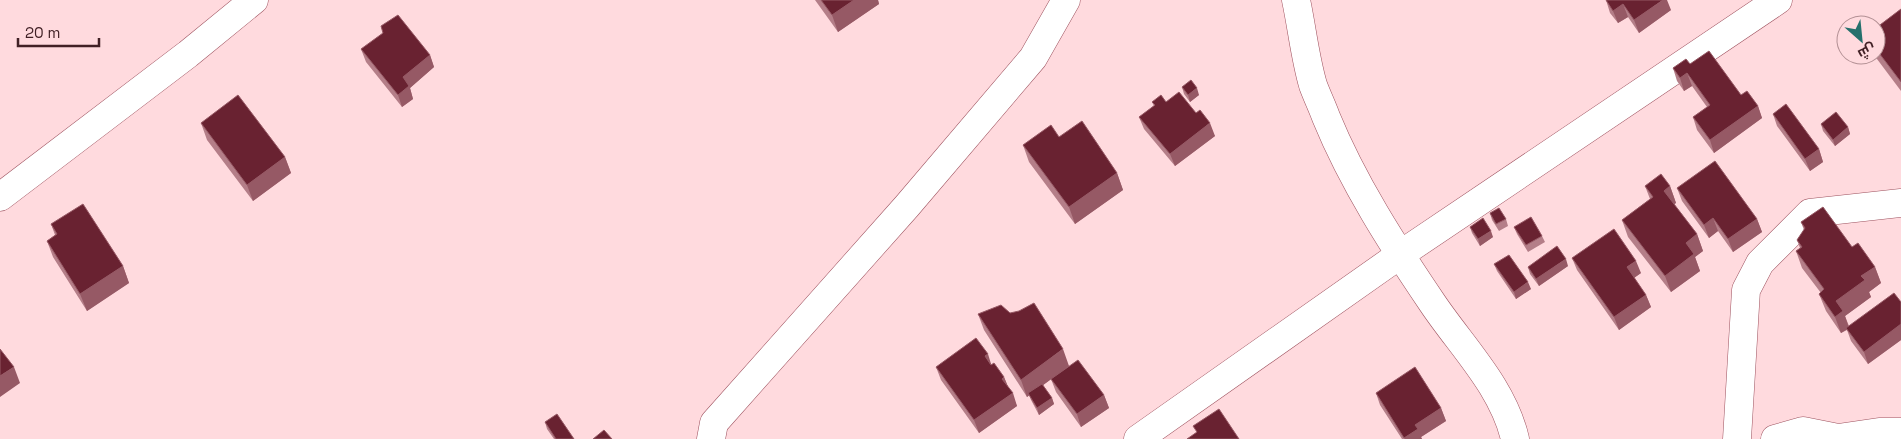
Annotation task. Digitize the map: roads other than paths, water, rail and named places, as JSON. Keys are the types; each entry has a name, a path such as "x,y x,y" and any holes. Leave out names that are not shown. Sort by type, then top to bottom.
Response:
{"street":[{"path":"0,197 188,54 254,0"},
{"path":"711,439 714,423 907,206 1033,58 1066,0"},
{"path":"1296,0 1313,85 1339,148 1370,205 1401,254 1495,391 1512,427 1515,439"},
{"path":"1138,439 1401,254 1778,0"},
{"path":"1737,439 1746,290 1760,263 1810,213 1901,203"},
{"path":"1775,439 1803,431 1838,438 1879,432 1901,432"}]}
